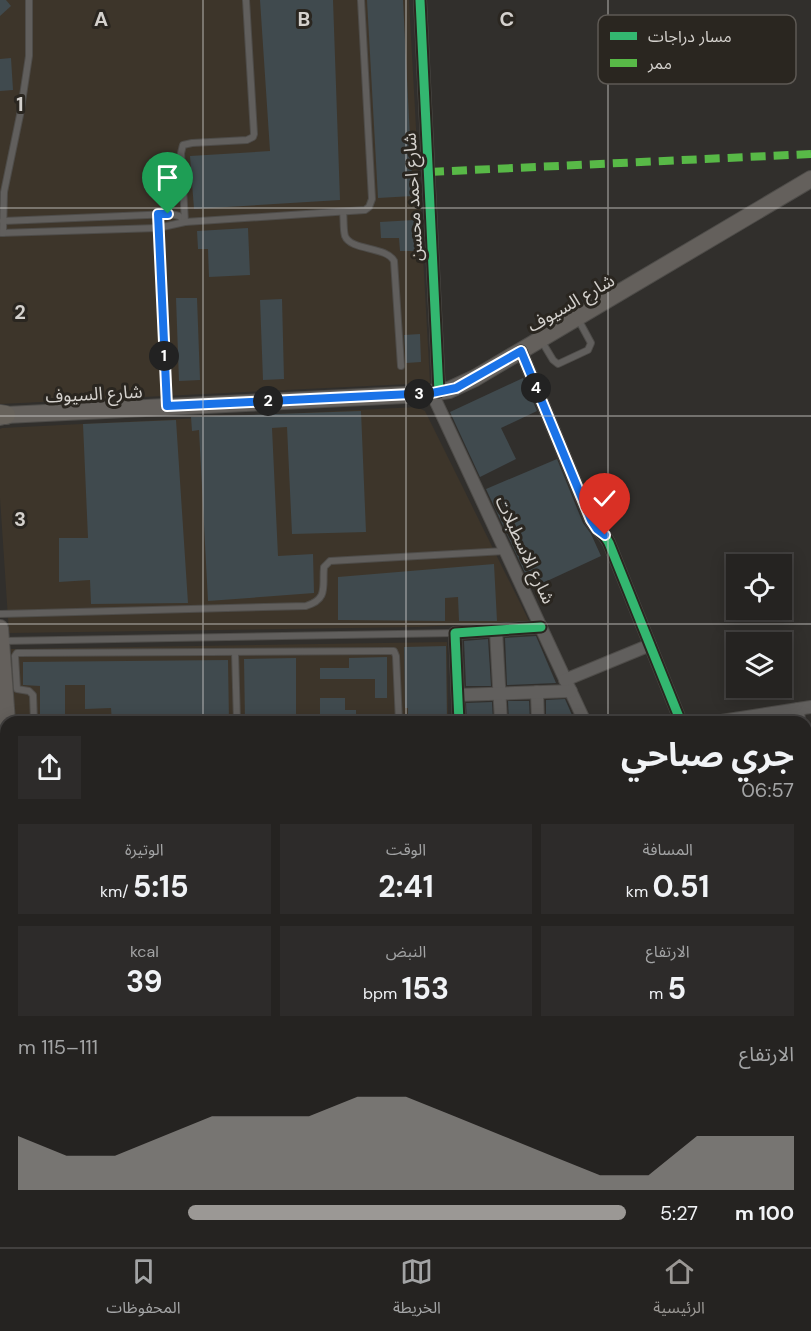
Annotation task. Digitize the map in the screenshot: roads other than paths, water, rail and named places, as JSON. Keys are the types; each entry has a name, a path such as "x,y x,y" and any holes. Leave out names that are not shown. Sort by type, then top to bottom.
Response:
{"main road":[{"name":"شارع السيوف","path":"2,415 436,393 456,388 811,179"},
{"path":"0,635 7,716"}],"street":[{"name":"شارع احمد محسن","path":"420,0 436,393"},
{"path":"521,351 591,520 609,543 679,716"},
{"name":"شارع الاسطبلات","path":"436,393 505,551 582,716"},
{"path":"459,716 455,633 541,627"},
{"path":"496,631 501,716"},
{"path":"458,695 537,692 568,685 650,645"},
{"path":"537,692 538,716"},
{"path":"775,716 803,712"}],"lane":[{"path":"29,0 29,56 20,115 4,192 2,232 158,228 185,222 365,210 372,199 361,0"},
{"path":"185,222 183,145 192,142 250,140 254,134 246,0"},
{"path":"343,212 347,239 354,244 387,254 394,261 400,366"},
{"path":"158,214 167,406"},
{"path":"3,221 174,214 185,222"},
{"path":"541,340 558,364 588,350 591,343 578,318"},
{"path":"0,614 306,606 317,601 321,596 324,590 323,570 330,561 505,551"},
{"path":"0,635 455,633"},
{"path":"34,716 33,695 29,691 17,689 15,656 17,653 394,651 399,716"},
{"path":"235,652 237,716"}]}
